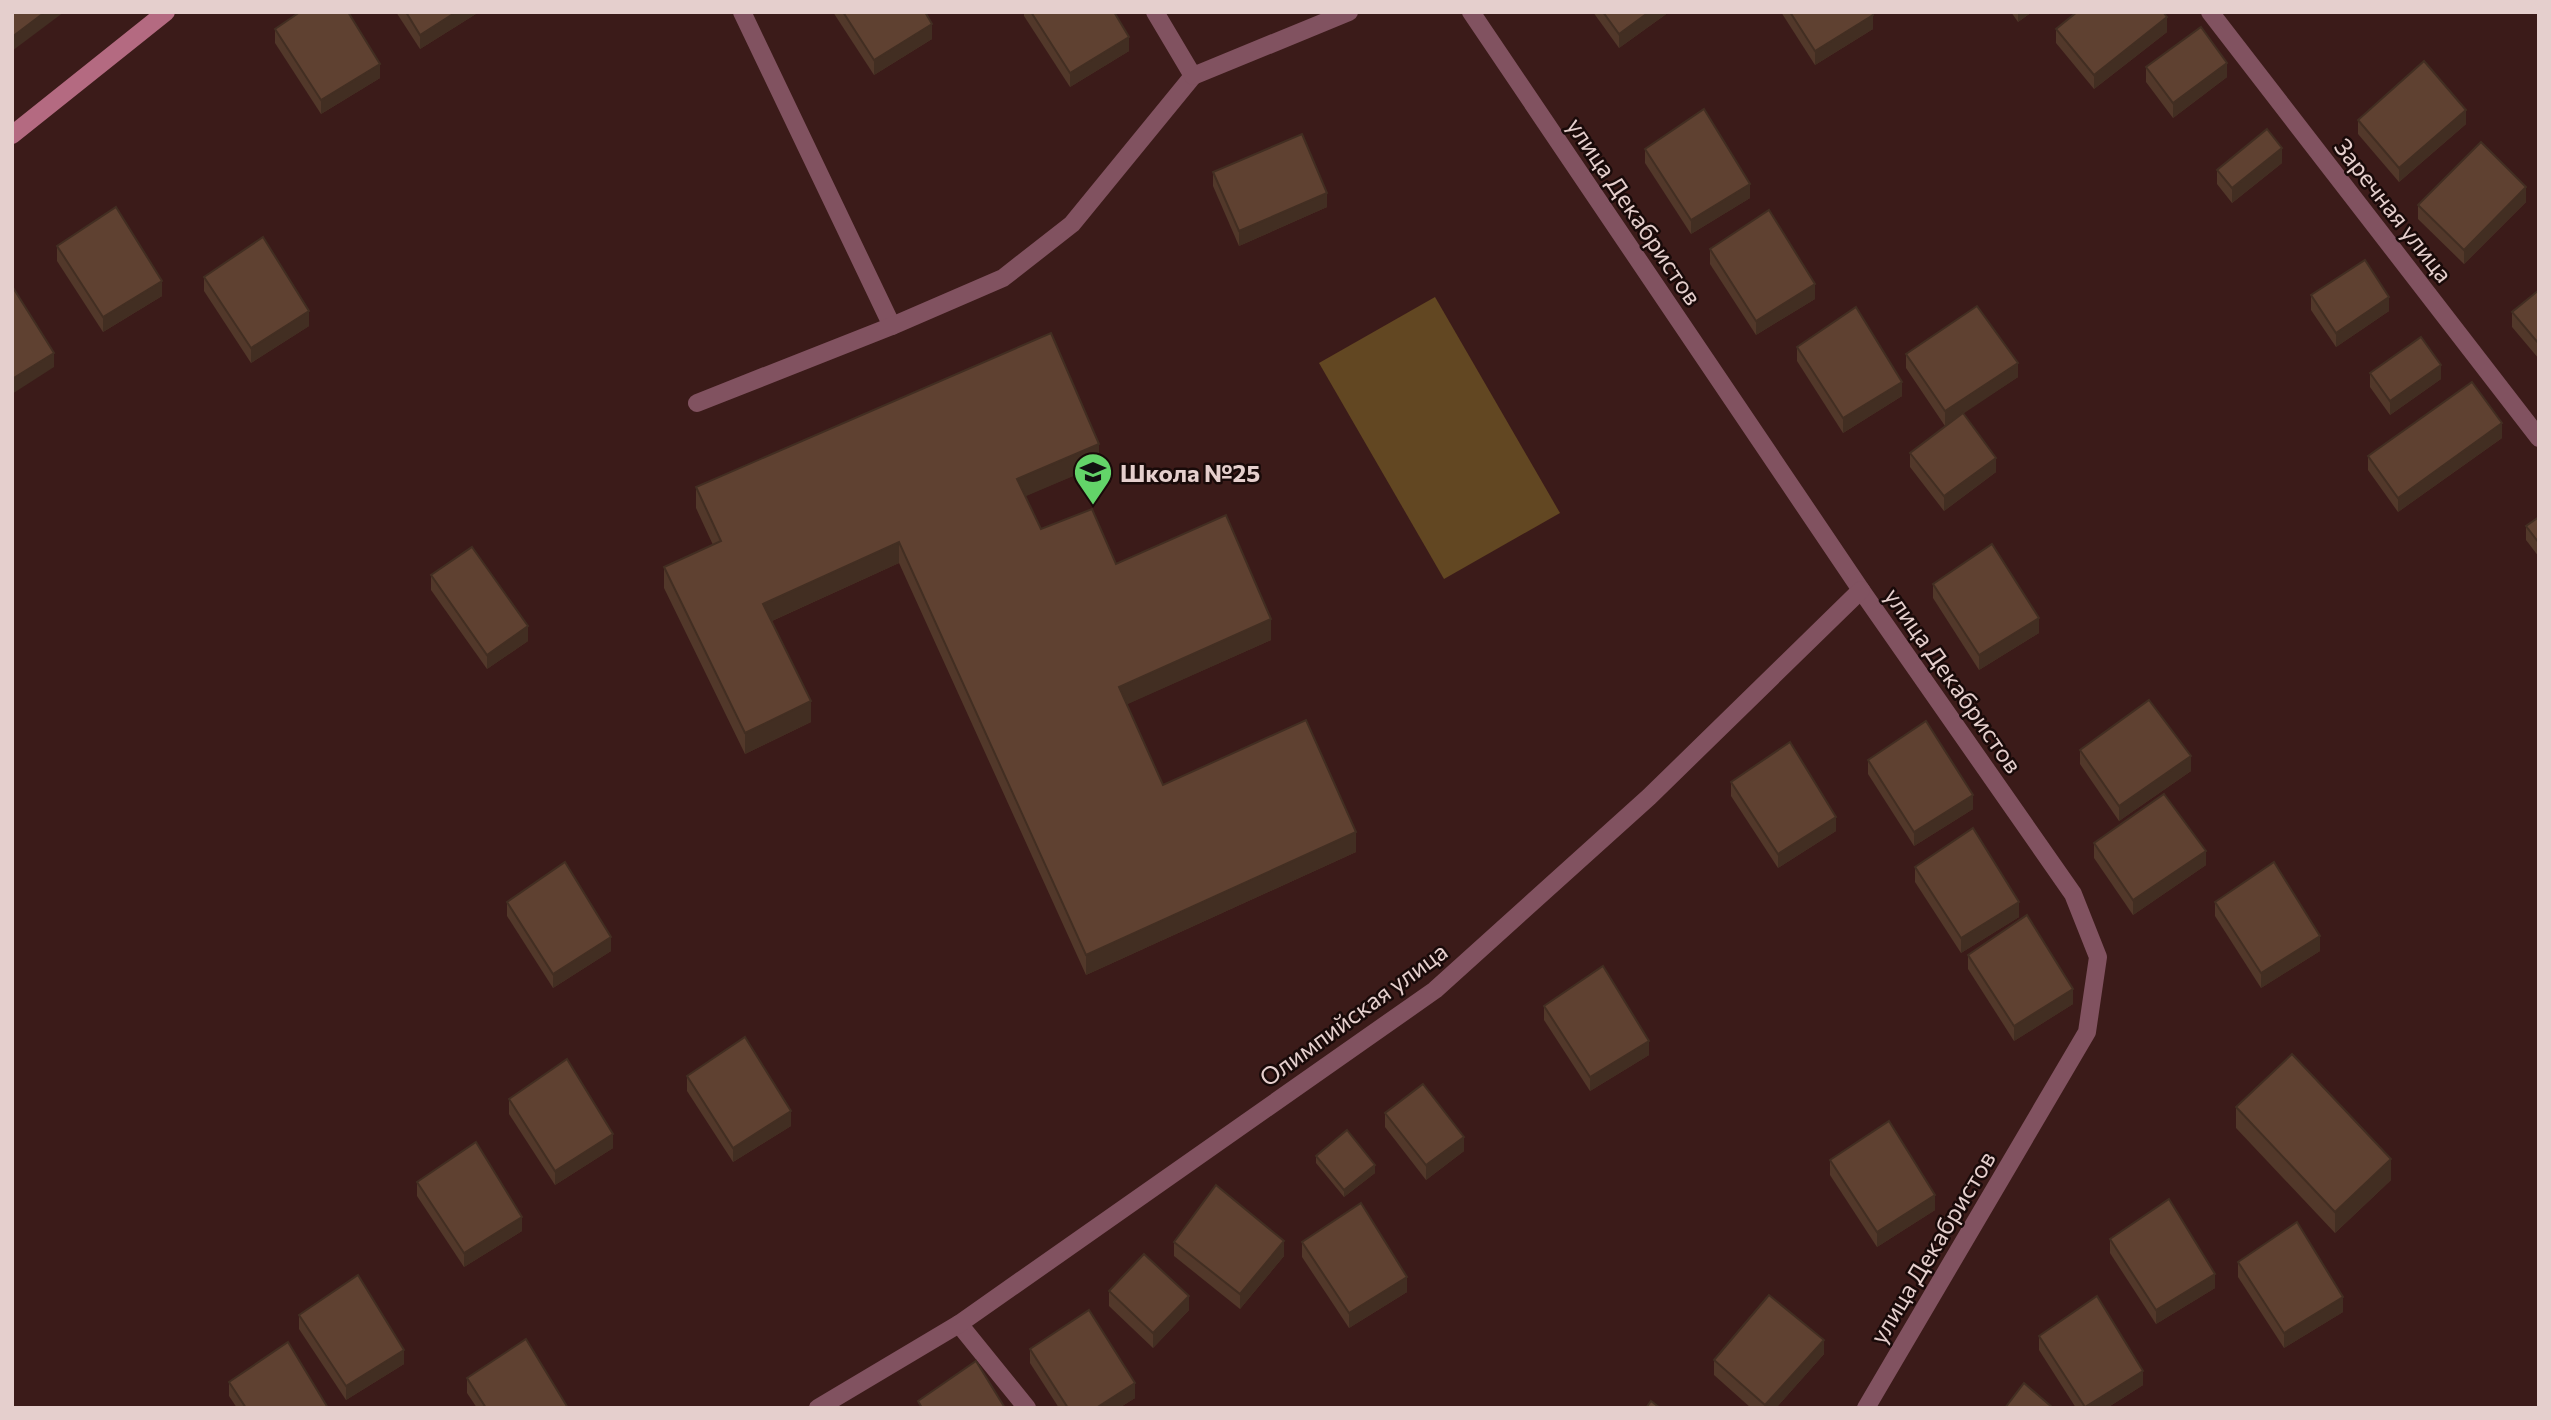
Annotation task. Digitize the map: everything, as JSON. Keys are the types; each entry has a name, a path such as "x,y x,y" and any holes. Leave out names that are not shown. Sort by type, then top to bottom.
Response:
{"main road":[{"path":"12,135 166,12"}],"street":[{"path":"742,12 892,326"},
{"path":"1155,12 1193,76"},
{"path":"697,403 892,326 1003,278 1072,224 1193,76 1349,12"},
{"name":"улица Декабристов","path":"1471,12 1861,590 2073,894 2098,957 2087,1032 1866,1408"},
{"name":"Заречная улица","path":"2210,12 2539,438"},
{"name":"Олимпийская улица","path":"818,1408 959,1324 1435,990 1649,797 1861,590"},
{"path":"959,1324 1027,1408"}],"shaded area":[{"path":"1435,297 1560,513 1444,579 1319,363"}],"building":[{"path":"12,12 45,12 12,37"},
{"path":"300,12 348,12 380,64 321,100 275,29"},
{"path":"406,12 456,12 420,35"},
{"path":"843,12 925,12 932,24 874,60"},
{"path":"1031,12 1114,12 1129,37 1070,73"},
{"path":"1603,12 1649,12 1619,34"},
{"path":"1790,12 1872,12 1873,15 1815,51"},
{"path":"2077,12 2163,12 2167,17 2094,75 2056,29"},
{"path":"2201,27 2227,63 2173,103 2146,67"},
{"path":"2424,61 2466,110 2399,168 2358,120"},
{"path":"1704,109 1750,184 1691,220 1645,149"},
{"path":"2267,129 2282,148 2232,188 2217,170"},
{"path":"1302,134 1327,193 1239,231 1213,172"},
{"path":"2481,142 2526,187 2464,250 2418,205"},
{"path":"116,207 162,281 103,317 57,246"},
{"path":"1769,210 1815,284 1756,321 1710,249"},
{"path":"263,237 309,311 251,348 204,277"},
{"path":"2365,260 2389,297 2336,333 2311,295"},
{"path":"12,286 54,353 12,379"},
{"path":"2539,290 2539,344 2512,312"},
{"path":"1977,306 2018,363 1945,411 1906,354"},
{"path":"1856,307 1902,382 1843,418 1797,347"},
{"path":"1051,333 1099,444 1017,479 1041,529 1092,509 1116,564 1226,515 1271,619 1119,687 1163,785 1306,720 1356,832 1086,955 899,542 763,604 811,701 745,733 664,567 721,541 696,487"},
{"path":"2421,337 2441,365 2390,401 2370,373"},
{"path":"2472,382 2502,423 2398,498 2368,456"},
{"path":"1963,413 1996,458 1944,496 1910,453"},
{"path":"2539,517 2539,543 2526,526"},
{"path":"1992,544 2039,618 1979,655 1933,584"},
{"path":"472,547 528,626 487,655 431,575"},
{"path":"2149,700 2191,756 2119,806 2080,750"},
{"path":"1926,721 1973,795 1914,832 1868,760"},
{"path":"1790,742 1836,817 1778,854 1731,782"},
{"path":"2164,794 2206,851 2133,900 2094,843"},
{"path":"1973,828 2019,902 1961,938 1915,867"},
{"path":"565,862 611,937 553,974 507,902"},
{"path":"2274,862 2320,936 2261,973 2215,902"},
{"path":"2027,915 2073,989 2014,1026 1968,955"},
{"path":"1603,966 1649,1041 1590,1077 1544,1006"},
{"path":"745,1037 791,1111 733,1148 687,1076"},
{"path":"2292,1054 2391,1159 2335,1212 2236,1107"},
{"path":"567,1059 613,1134 555,1171 509,1099"},
{"path":"1423,1084 1464,1137 1426,1165 1385,1113"},
{"path":"1889,1121 1935,1195 1877,1232 1830,1160"},
{"path":"1347,1130 1375,1165 1344,1190 1316,1156"},
{"path":"476,1142 522,1217 464,1253 417,1182"},
{"path":"1216,1185 1284,1241 1240,1294 1174,1242"},
{"path":"2169,1199 2215,1274 2156,1310 2110,1239"},
{"path":"1361,1203 1407,1277 1349,1313 1302,1242"},
{"path":"2297,1222 2343,1297 2284,1333 2238,1262"},
{"path":"1144,1254 1189,1296 1153,1333 1109,1291"},
{"path":"358,1275 404,1350 346,1386 299,1315"},
{"path":"1769,1295 1824,1340 1765,1405 1714,1360"},
{"path":"2097,1296 2143,1371 2085,1407 2039,1336"},
{"path":"1089,1310 1135,1383 1096,1408 1068,1408 1030,1349"},
{"path":"526,1339 568,1408 486,1408 467,1378"},
{"path":"288,1342 328,1408 246,1408 229,1382"},
{"path":"976,1361 1005,1408 922,1408 918,1401"},
{"path":"2024,1383 2053,1408 2005,1408"},
{"path":"1651,1401 1660,1408 1646,1408"}],"place":[{"name":"Школа №25","path":"1093,506"}]}
